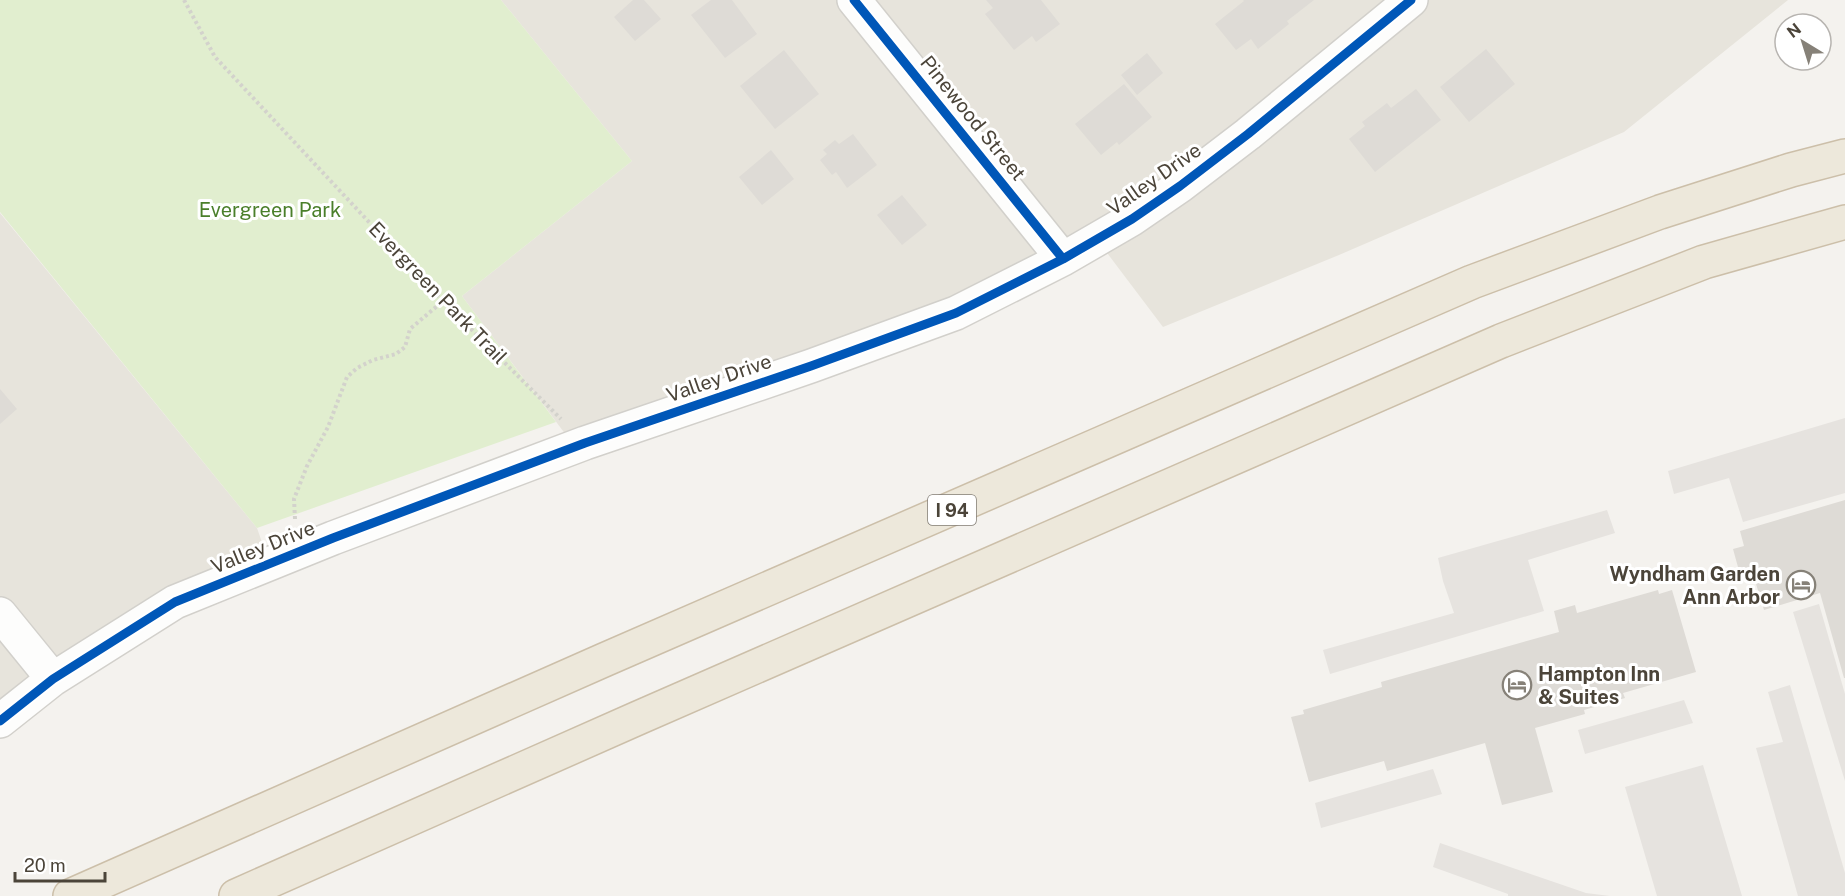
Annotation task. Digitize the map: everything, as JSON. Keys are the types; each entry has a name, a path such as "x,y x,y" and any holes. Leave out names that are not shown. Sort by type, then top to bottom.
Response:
{"highway":[{"name":"I 94","path":"70,896 604,660 1472,282 1660,212 1791,170 1845,156"},
{"path":"236,896 648,713 1501,341 1704,262 1845,222"}],"street":[{"name":"Pinewood Street","path":"854,0 1063,259"},
{"name":"Valley Drive","path":"0,721 53,679 175,602 585,443 811,366 956,313 1063,259 1132,219 1180,186 1411,0"},
{"path":"0,614 53,679"}],"path":[{"path":"295,554 294,499 307,466 328,428 347,377 357,368 373,360 396,354 405,347 410,328 443,301"}],"shaded area":[{"path":"501,0 1788,0 1624,132 1339,255 1163,327 1092,233 997,282 569,439 462,296 632,161"},
{"path":"0,213 257,528 265,551 0,702"},
{"path":"1845,418 1845,493 1743,522 1729,478 1674,494 1668,471"},
{"path":"1607,510 1615,533 1528,560 1544,611 1330,674 1323,650 1454,613 1438,558"},
{"path":"1819,604 1845,694 1845,781 1793,612"},
{"path":"1790,685 1845,873 1845,896 1798,896 1756,748 1783,742 1768,692"},
{"path":"1684,700 1693,723 1585,754 1578,730"},
{"path":"1703,765 1742,896 1657,896 1625,787"},
{"path":"1433,769 1442,794 1321,828 1315,803"},
{"path":"1440,843 1586,893 1610,896 1508,896 1508,894 1433,867"}],"green space":[{"name":"Evergreen Park","path":"0,0 501,0 632,161 462,296 556,422 257,528 0,212"}],"building":[{"path":"633,0 644,0 661,19 635,41 614,17"},
{"path":"711,0 732,0 757,34 725,58 691,15"},
{"path":"986,0 1041,0 1060,24 1036,42 1032,36 1014,50 985,14 993,8"},
{"path":"1243,0 1314,0 1287,21 1289,24 1258,49 1251,39 1236,50 1215,24"},
{"path":"1486,49 1515,84 1469,122 1440,87"},
{"path":"784,50 819,94 775,129 740,86"},
{"path":"1147,53 1163,73 1137,95 1121,75"},
{"path":"1124,84 1152,117 1119,145 1117,142 1101,155 1075,124"},
{"path":"1416,89 1441,120 1375,172 1349,139 1365,126 1362,122 1387,103 1391,108"},
{"path":"853,134 877,165 847,188 836,172 832,175 820,160 827,154 823,150 835,140 839,144"},
{"path":"771,150 794,179 762,205 739,177"},
{"path":"902,195 927,225 902,245 877,215"},
{"path":"0,389 17,409 0,424"},
{"name":"Wyndham Garden Ann Arbor","path":"1845,500 1844,678 1820,593 1764,610 1753,574 1741,578 1733,549 1744,546 1740,531"},
{"name":"Hampton Inn & Suites","path":"1658,590 1659,594 1672,590 1696,672 1623,693 1625,698 1584,710 1585,714 1535,728 1553,792 1502,805 1485,743 1387,771 1384,761 1309,782 1291,717 1304,714 1303,710 1382,687 1381,682 1559,632 1554,611 1575,605 1577,613"}],"cycle path":[{"path":"854,0 1063,259"},
{"path":"0,721 53,679 175,602 333,538 585,443 811,366 956,313 1063,259 1132,219 1180,186 1248,134 1411,0"}],"place":[{"name":"Wyndham Garden Ann Arbor","path":"1801,585"},
{"name":"Hampton Inn & Suites","path":"1517,685"}]}
